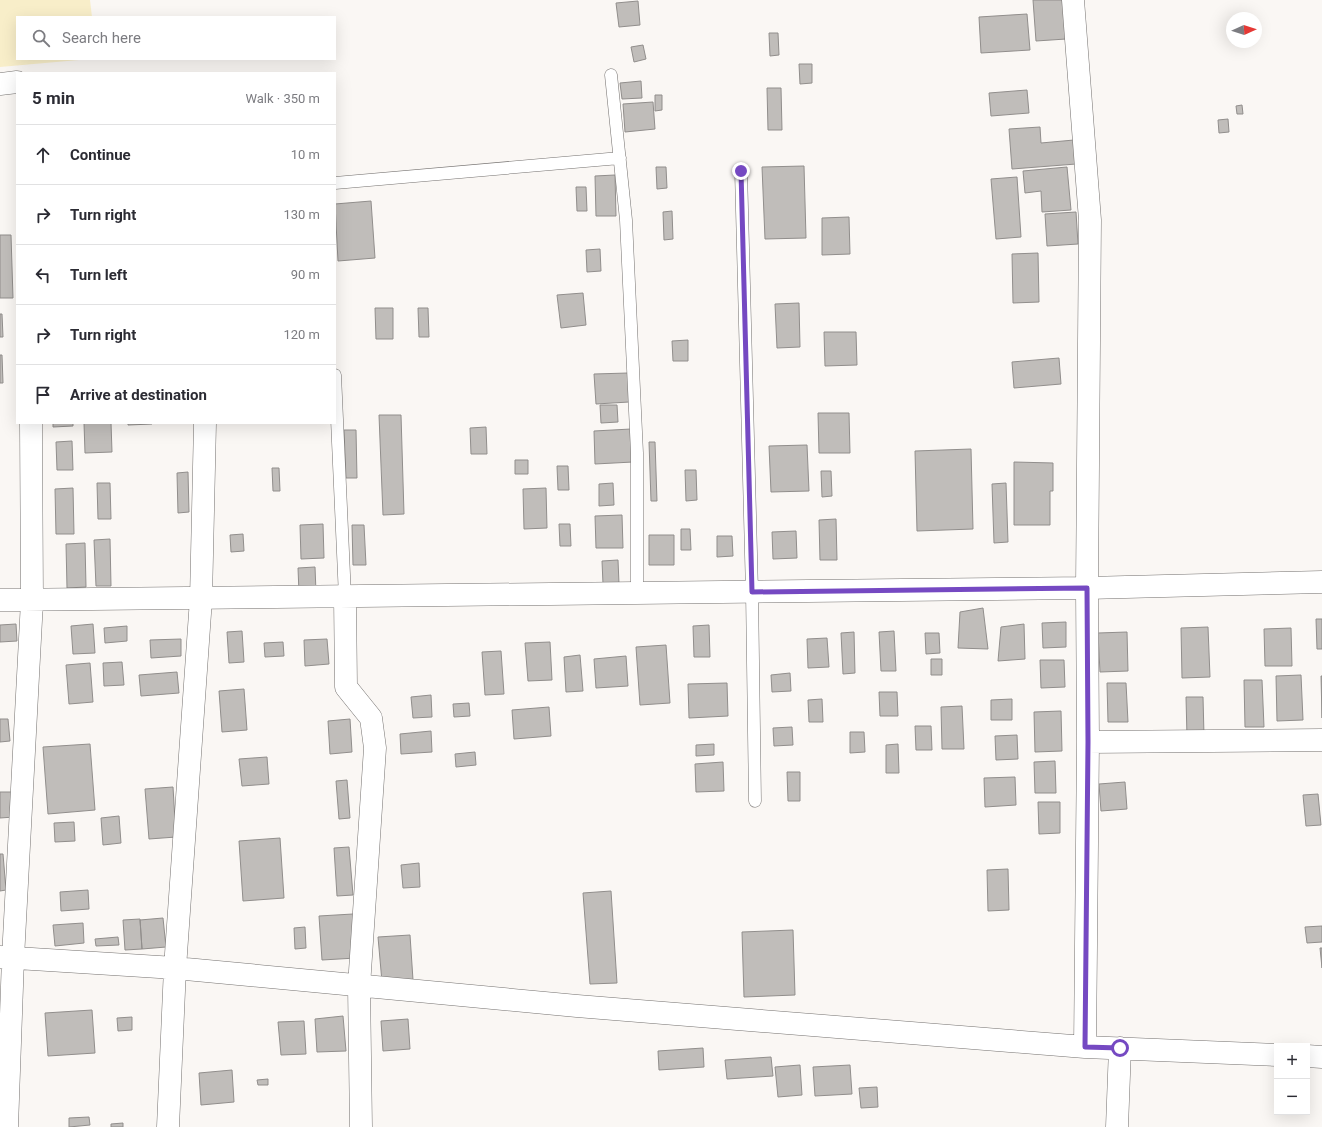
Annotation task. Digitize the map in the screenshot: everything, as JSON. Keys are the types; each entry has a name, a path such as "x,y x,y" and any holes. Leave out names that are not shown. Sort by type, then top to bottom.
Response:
{"street":[{"path":"1073,0 1090,220 1085,1047"},
{"path":"0,84 16,82"},
{"path":"7,1127 7,957 32,601 31,424"},
{"path":"168,1127 175,968 201,599 205,424"},
{"path":"0,600 32,601 1087,588 1322,582"},
{"path":"345,597 346,687 370,718 375,748 360,986 361,1127"},
{"path":"1088,742 1322,740"},
{"path":"7,957 175,968 577,1006 1085,1047 1274,1055"},
{"path":"1117,1127 1120,1048"},
{"path":"1310,1056 1322,1056"}],"lane":[{"path":"611,75 626,220 637,445 637,593"},
{"path":"336,183 620,158"},
{"path":"741,171 752,592 755,801"},
{"path":"336,397 345,597"}],"sand":[{"path":"0,0 90,0 92,16 16,16 16,60 79,60 0,67"}],"building":[{"path":"1033,0 1063,0 1066,39 1036,41"},
{"path":"638,1 640,25 619,27 616,3"},
{"path":"1027,14 1030,50 981,53 979,17"},
{"path":"769,33 778,33 779,55 770,56"},
{"path":"643,45 646,59 634,62 631,47"},
{"path":"799,64 812,64 812,83 800,84"},
{"path":"641,81 642,98 622,99 620,83"},
{"path":"767,88 781,88 782,130 768,130"},
{"path":"1027,90 1029,113 991,116 989,93"},
{"path":"655,95 662,95 662,110 655,111"},
{"path":"653,102 655,129 625,132 623,104"},
{"path":"1242,105 1243,114 1237,114 1236,106"},
{"path":"1228,119 1229,132 1219,133 1218,120"},
{"path":"1040,127 1041,143 1074,140 1076,164 1012,169 1009,129"},
{"path":"804,166 806,238 765,239 762,167"},
{"path":"656,167 666,167 667,188 657,189"},
{"path":"1067,167 1071,210 1042,212 1041,191 1025,193 1023,171"},
{"path":"615,175 616,216 596,216 595,176"},
{"path":"1017,177 1021,237 996,239 991,179"},
{"path":"576,187 586,187 587,211 577,211"},
{"path":"371,201 375,258 338,261 336,204"},
{"path":"672,211 673,239 664,240 663,212"},
{"path":"1076,212 1078,244 1047,246 1045,214"},
{"path":"849,217 850,254 822,255 822,218"},
{"path":"0,235 11,235 13,298 0,298"},
{"path":"600,249 601,271 587,272 586,250"},
{"path":"1038,253 1039,302 1013,303 1012,254"},
{"path":"583,293 586,325 561,328 557,295"},
{"path":"799,303 800,347 777,348 775,304"},
{"path":"375,308 393,308 393,339 376,339"},
{"path":"418,308 428,308 429,337 419,337"},
{"path":"0,314 2,314 3,337 0,337"},
{"path":"824,332 856,332 857,365 825,366"},
{"path":"688,340 688,361 673,361 672,341"},
{"path":"0,355 2,355 3,383 0,383"},
{"path":"1059,358 1061,384 1014,388 1012,362"},
{"path":"628,373 629,402 596,404 594,374"},
{"path":"600,405 617,405 618,422 601,423"},
{"path":"818,413 849,413 850,453 819,453"},
{"path":"379,415 401,415 404,514 383,515"},
{"path":"53,424 73,424 73,426 53,427"},
{"path":"84,424 111,424 112,452 85,453"},
{"path":"128,424 152,424 128,425"},
{"path":"486,427 487,454 471,454 470,428"},
{"path":"631,429 633,462 595,464 594,431"},
{"path":"344,430 356,430 357,478 346,478"},
{"path":"72,441 73,470 57,470 56,442"},
{"path":"649,442 655,442 657,501 651,501"},
{"path":"807,445 809,491 771,492 769,446"},
{"path":"971,449 973,529 917,531 915,451"},
{"path":"515,460 528,460 528,474 515,474"},
{"path":"1014,462 1053,463 1053,491 1050,491 1050,525 1014,525"},
{"path":"557,466 568,466 569,490 558,490"},
{"path":"272,468 279,468 280,491 273,491"},
{"path":"685,470 696,470 697,500 686,501"},
{"path":"821,471 831,471 832,496 822,497"},
{"path":"188,472 189,512 178,513 177,473"},
{"path":"97,483 110,483 111,519 98,519"},
{"path":"613,483 614,505 599,506 599,484"},
{"path":"1006,483 1008,542 994,543 992,484"},
{"path":"73,488 74,534 56,534 55,489"},
{"path":"546,488 547,528 524,529 523,489"},
{"path":"622,515 623,548 596,548 595,516"},
{"path":"836,519 837,560 820,560 819,520"},
{"path":"323,524 324,558 301,559 300,525"},
{"path":"559,524 570,524 571,546 560,546"},
{"path":"352,525 364,525 366,565 353,565"},
{"path":"681,529 690,529 691,550 681,550"},
{"path":"796,531 797,558 773,559 772,532"},
{"path":"243,534 244,551 231,552 230,535"},
{"path":"649,535 674,535 674,565 649,565"},
{"path":"717,536 732,536 733,556 717,557"},
{"path":"110,539 111,586 96,586 94,540"},
{"path":"85,543 86,587 67,588 66,544"},
{"path":"618,560 619,584 603,584 602,561"},
{"path":"315,567 316,592 299,593 298,568"},
{"path":"983,608 988,649 958,648 960,612"},
{"path":"1316,619 1322,619 1322,649 1317,649"},
{"path":"1066,622 1066,647 1043,648 1042,623"},
{"path":"16,624 17,641 0,642 0,625"},
{"path":"93,624 95,653 73,654 71,626"},
{"path":"1024,624 1025,659 998,661 1001,627"},
{"path":"709,625 710,657 694,657 693,626"},
{"path":"127,626 127,641 105,643 104,628"},
{"path":"1208,627 1210,677 1182,678 1181,628"},
{"path":"1291,628 1292,666 1265,666 1264,629"},
{"path":"242,631 244,662 229,663 227,632"},
{"path":"894,631 896,671 881,671 879,632"},
{"path":"854,632 855,673 843,674 841,633"},
{"path":"1127,632 1128,671 1100,672 1098,633"},
{"path":"925,633 939,633 940,653 926,654"},
{"path":"827,638 829,667 808,668 807,639"},
{"path":"181,639 181,656 151,658 150,640"},
{"path":"327,639 329,664 305,666 304,640"},
{"path":"283,642 284,656 265,657 264,643"},
{"path":"550,642 552,680 528,681 525,643"},
{"path":"666,645 670,703 640,705 636,647"},
{"path":"501,651 504,694 485,695 482,652"},
{"path":"580,655 583,691 566,692 564,657"},
{"path":"626,656 628,686 596,688 594,659"},
{"path":"931,659 942,659 942,675 931,675"},
{"path":"1040,660 1064,660 1065,687 1041,688"},
{"path":"122,662 124,685 104,686 103,663"},
{"path":"90,663 93,702 69,704 66,665"},
{"path":"177,672 179,693 141,696 139,675"},
{"path":"790,673 791,691 772,692 771,675"},
{"path":"1301,675 1303,720 1277,721 1276,676"},
{"path":"1321,676 1322,676 1322,718"},
{"path":"1244,680 1262,680 1264,727 1245,727"},
{"path":"727,683 728,716 689,718 688,684"},
{"path":"1107,683 1126,683 1128,722 1108,722"},
{"path":"244,689 247,730 222,732 219,691"},
{"path":"879,692 897,692 898,716 880,716"},
{"path":"431,695 432,717 413,718 411,697"},
{"path":"1186,697 1203,697 1204,736 1187,737"},
{"path":"822,699 823,722 809,722 808,700"},
{"path":"1012,699 1012,720 991,720 991,700"},
{"path":"469,703 470,716 454,717 453,704"},
{"path":"962,706 964,749 942,749 941,707"},
{"path":"549,707 551,736 514,739 512,710"},
{"path":"1061,711 1062,751 1035,752 1034,712"},
{"path":"0,719 8,719 10,741 0,742"},
{"path":"350,719 352,752 330,754 328,721"},
{"path":"915,726 931,726 932,750 916,750"},
{"path":"792,727 793,745 774,746 773,728"},
{"path":"431,731 432,752 401,754 400,734"},
{"path":"850,732 864,732 865,752 850,753"},
{"path":"1017,735 1018,759 996,760 995,736"},
{"path":"90,744 95,810 48,814 43,747"},
{"path":"714,744 714,755 696,756 696,745"},
{"path":"898,744 899,773 886,773 886,745"},
{"path":"475,752 476,765 456,767 455,754"},
{"path":"267,757 269,784 242,786 239,759"},
{"path":"1055,761 1056,793 1035,793 1034,762"},
{"path":"723,762 724,791 696,792 695,764"},
{"path":"787,772 800,772 800,801 788,801"},
{"path":"1015,777 1016,805 985,807 984,778"},
{"path":"347,780 350,818 339,819 336,781"},
{"path":"1125,782 1127,809 1101,811 1099,784"},
{"path":"173,787 176,837 149,839 145,789"},
{"path":"0,792 12,792 14,817 0,818"},
{"path":"1318,794 1321,825 1306,826 1303,795"},
{"path":"1038,802 1060,802 1060,833 1039,834"},
{"path":"119,816 121,843 103,845 101,818"},
{"path":"74,822 75,841 55,842 54,823"},
{"path":"280,838 284,898 243,901 239,841"},
{"path":"349,847 353,895 337,896 334,848"},
{"path":"0,854 3,854 6,890 0,891"},
{"path":"419,863 420,887 403,888 401,865"},
{"path":"1008,869 1009,910 988,911 987,870"},
{"path":"88,890 89,909 61,911 60,892"},
{"path":"611,891 617,983 590,984 583,893"},
{"path":"353,914 356,958 322,960 319,916"},
{"path":"163,918 166,947 142,949 140,920"},
{"path":"140,919 142,949 125,950 123,920"},
{"path":"83,923 84,943 55,946 53,925"},
{"path":"1322,926 1322,942 1307,943 1305,927"},
{"path":"305,927 306,948 295,949 294,928"},
{"path":"793,930 795,995 744,997 742,932"},
{"path":"410,935 413,980 382,982 378,937"},
{"path":"118,937 119,945 96,946 95,939"},
{"path":"1320,948 1322,948 1322,968"},
{"path":"92,1010 95,1053 48,1056 45,1013"},
{"path":"343,1016 346,1051 317,1052 315,1019"},
{"path":"132,1017 132,1030 118,1031 117,1018"},
{"path":"408,1019 410,1049 383,1051 381,1021"},
{"path":"304,1021 306,1054 281,1055 278,1022"},
{"path":"703,1048 704,1067 659,1070 658,1051"},
{"path":"771,1057 773,1076 727,1079 725,1060"},
{"path":"800,1065 802,1095 778,1097 775,1067"},
{"path":"850,1065 852,1094 815,1096 813,1067"},
{"path":"232,1070 234,1102 201,1105 199,1073"},
{"path":"268,1079 268,1085 258,1085 257,1080"},
{"path":"877,1087 878,1107 861,1108 859,1088"},
{"path":"89,1117 90,1125 69,1127 69,1118"},
{"path":"123,1123 123,1127 111,1127 111,1124"}],"route":[{"path":"741,171 752,592 1087,588 1088,742 1085,1047 1120,1048"}]}
